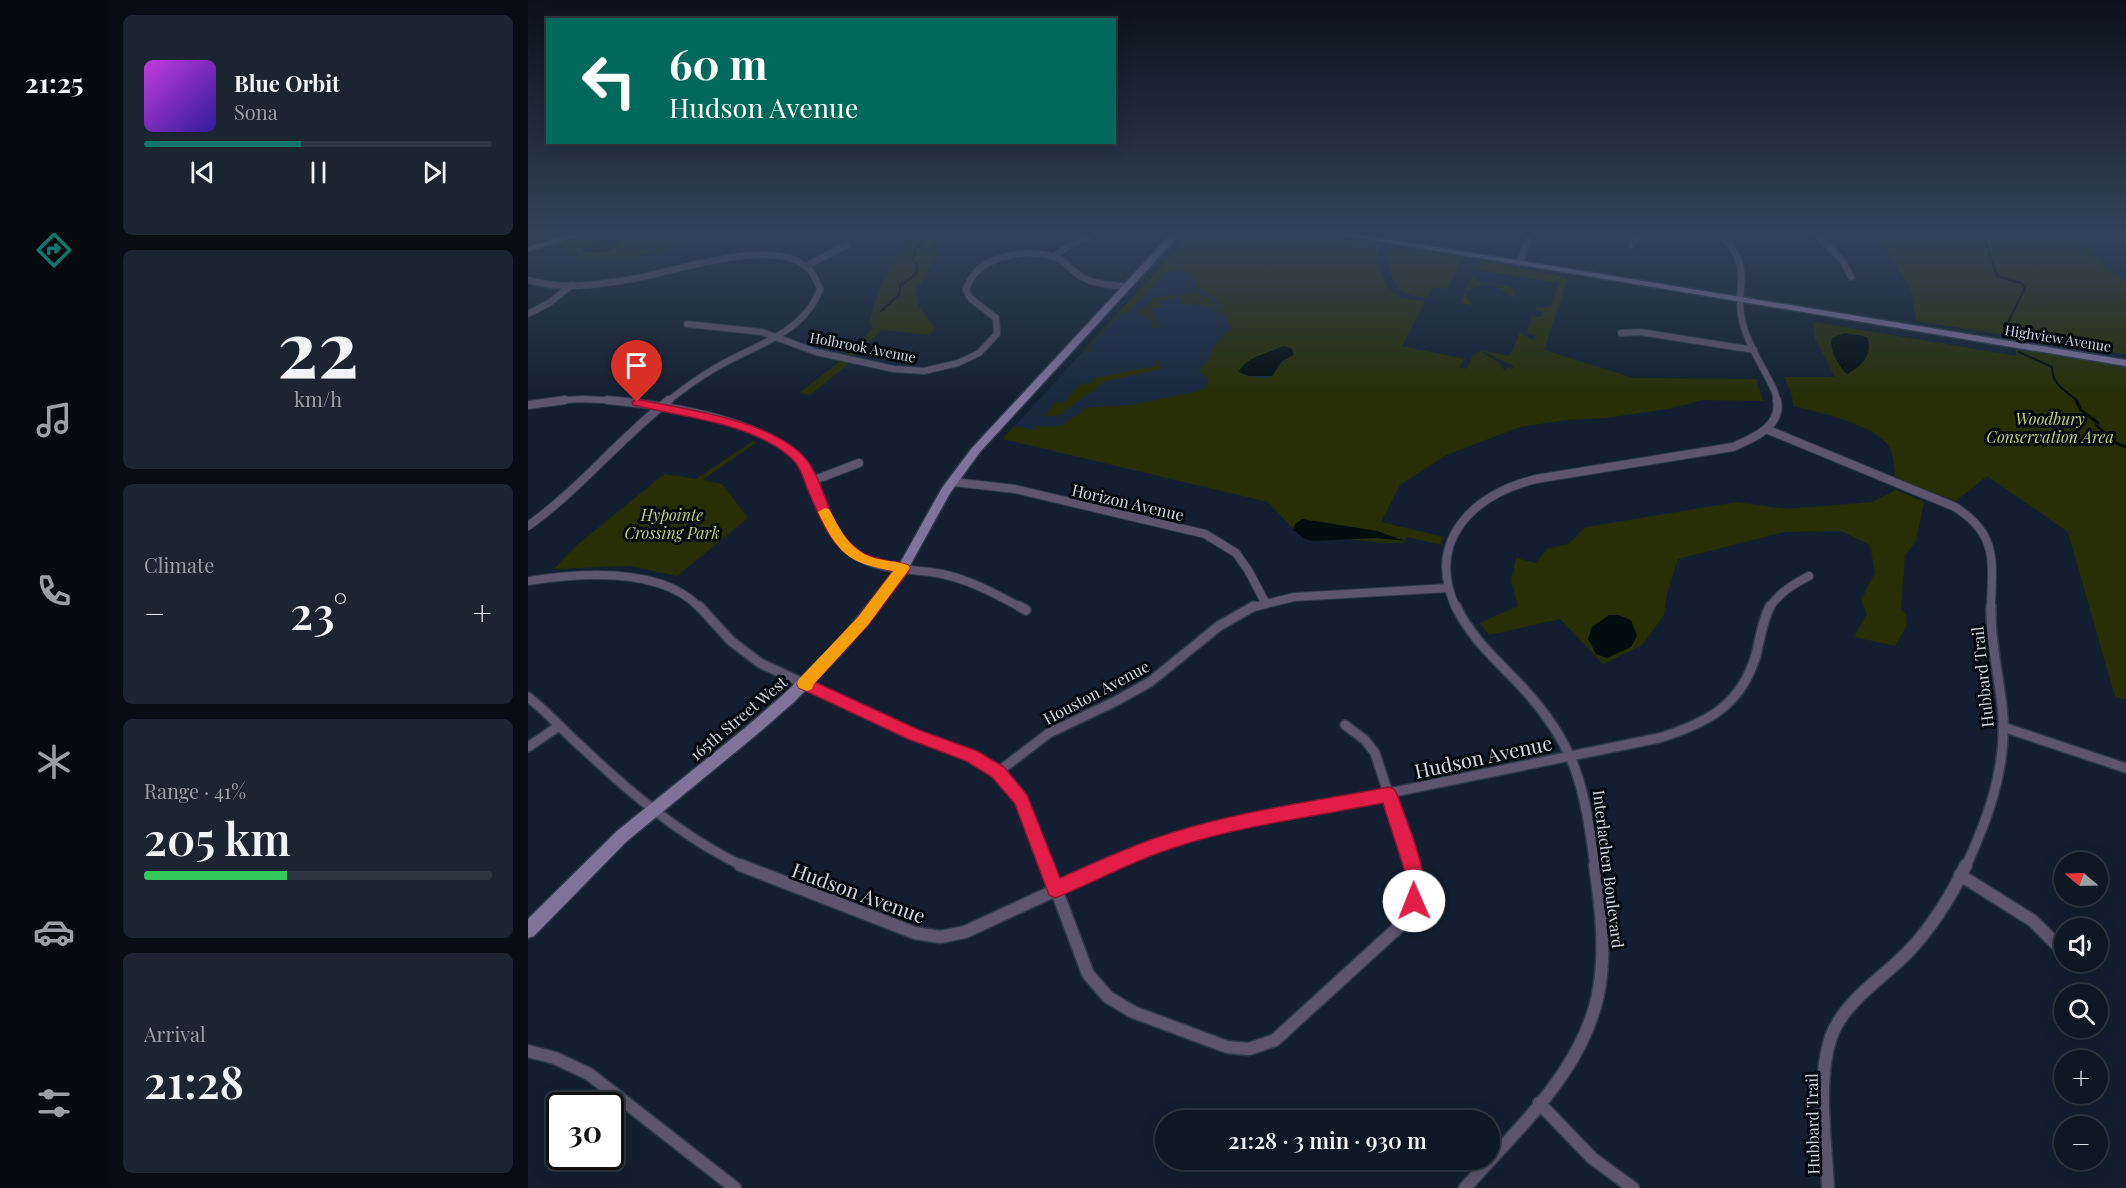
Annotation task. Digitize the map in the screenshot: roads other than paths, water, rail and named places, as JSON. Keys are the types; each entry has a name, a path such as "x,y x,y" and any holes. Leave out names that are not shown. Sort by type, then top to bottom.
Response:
{"street":[{"path":"528,314 549,303 565,290"},
{"path":"528,526 573,491 621,441 663,407 720,365 775,337 802,318 816,301 818,290"},
{"name":"Holbrook Avenue","path":"687,324 753,331 816,352 894,369 924,371 951,365 984,349 994,339 998,330 998,321 994,314 968,294 967,290"},
{"name":"165th Street West","path":"528,930 595,861 654,808 750,732 804,684 863,621 903,568 953,482 989,436 1124,290"},
{"name":"Highview Avenue","path":"1683,290 2126,363"},
{"path":"1740,290 1743,325 1754,351 1771,378 1778,398 1778,412 1766,429"},
{"path":"1622,333 1640,332 1754,351"},
{"path":"528,405 583,399 626,401 663,407 751,429 774,439 800,460 812,481 832,529 841,543 857,556 871,562 941,573 967,580 1026,610"},
{"name":"Interlachen Boulevard","path":"1465,1188 1566,1070 1593,1016 1604,959 1603,922 1588,807 1572,756 1542,709 1466,626 1448,588 1447,553 1456,530 1472,509 1496,492 1542,478 1733,447 1747,442 1766,429"},
{"name":"Hubbard Trail","path":"1766,429 1955,507 1982,529 1989,547 1992,648 2002,704 2002,756 1992,800 1960,874 1916,942 1841,1018 1832,1035 1825,1079 1828,1188"},
{"path":"812,481 859,463"},
{"name":"Horizon Avenue","path":"953,482 1015,489 1213,538 1240,557 1265,602"},
{"path":"528,581 573,575 604,575 634,577 661,584 694,601 731,640 751,657 914,735 971,756 998,772 1022,800 1088,974 1108,997 1143,1016 1227,1047 1249,1049 1275,1040 1402,924 1414,901 1415,875 1375,753 1365,740 1345,725"},
{"name":"Hudson Avenue","path":"528,697 654,808 699,843 742,867 915,933 933,938 950,937 1140,851 1176,839 1212,829 1659,738 1689,729 1716,714 1743,687 1755,660 1770,604 1780,591 1809,576"},
{"name":"Houston Avenue","path":"998,772 1028,747 1050,733 1118,701 1150,682 1179,662 1231,617 1265,602 1301,596 1448,588"},
{"path":"528,747 559,726"},
{"path":"2003,727 2126,768"},
{"path":"1960,874 2033,921 2054,942"},
{"path":"528,1051 555,1058 589,1074 735,1188"},
{"path":"1539,1102 1592,1158 1634,1188"}],"waterway":[{"path":"881,311 900,294 900,290"},
{"path":"2007,325 2023,290"},
{"path":"2006,328 2007,336"},
{"path":"2019,352 2052,367 2054,379 2076,400"},
{"path":"2076,400 2081,410 2098,423 2096,425 2116,443 2126,447"}],"park label":[{"name":"Woodbury Conservation Area","path":"2050,427"},
{"name":"Hypointe Crossing Park","path":"672,523"}]}
